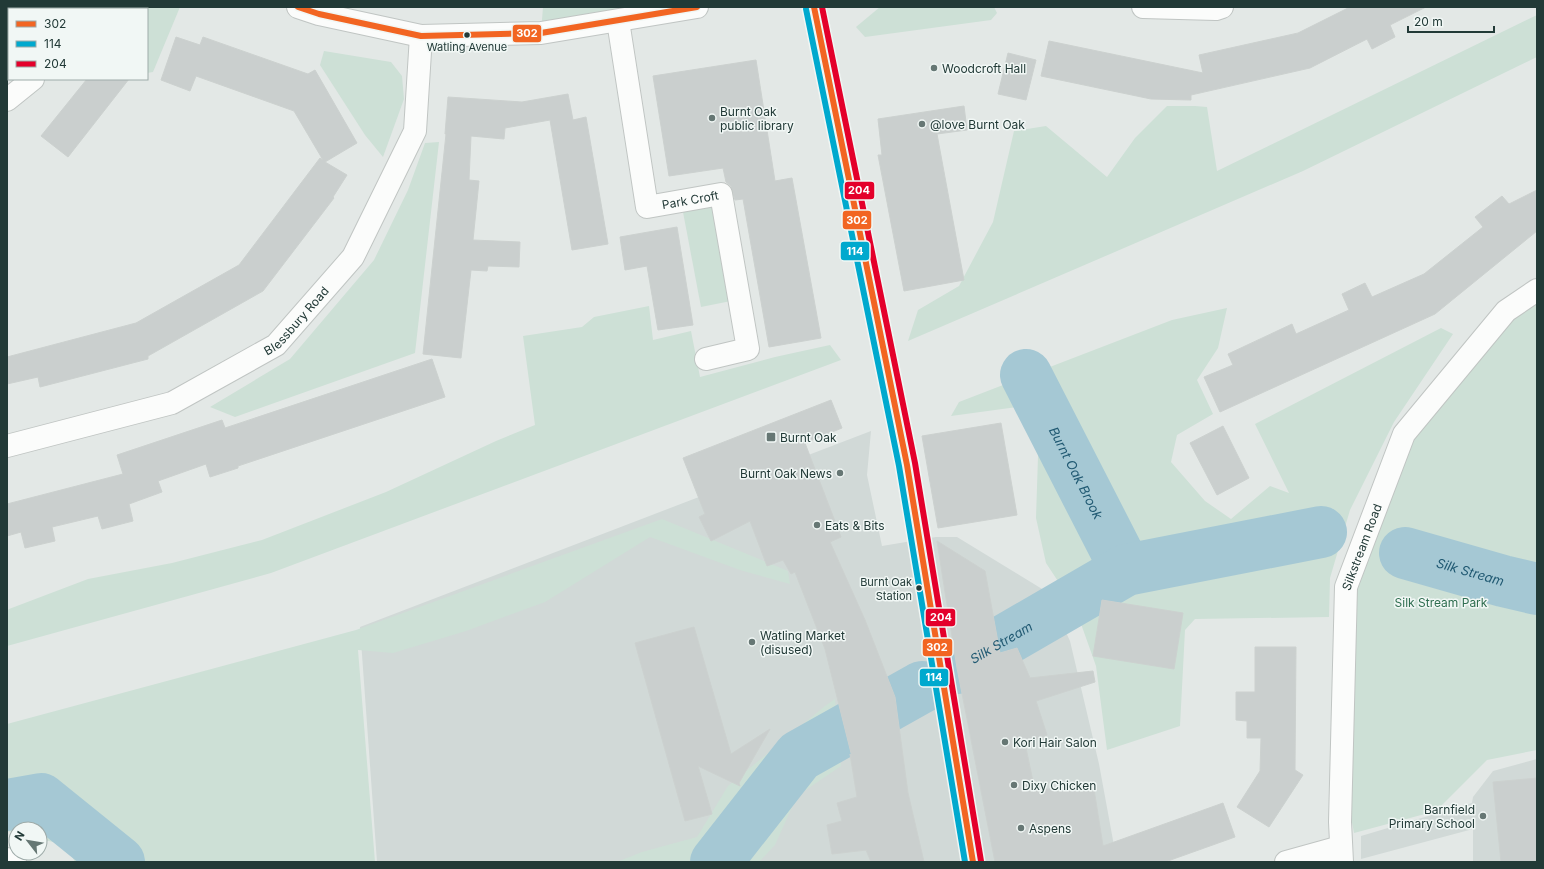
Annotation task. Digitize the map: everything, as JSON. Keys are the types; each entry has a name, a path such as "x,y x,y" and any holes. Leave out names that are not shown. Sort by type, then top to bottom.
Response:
{"street":[{"path":"298,7 318,14 421,36 541,33 697,7"},
{"path":"814,7 907,465 973,862"},
{"path":"1143,7 1216,9 1222,7"},
{"name":"Park Croft","path":"618,21 647,207 721,194 748,349 706,359"},
{"name":"Blessbury Road","path":"7,446 172,403 276,345 353,257 415,131 421,36"},
{"path":"7,100 32,80"},
{"name":"Silkstream Road","path":"1341,855 1340,822 1346,587 1404,434 1506,311 1537,290"},
{"path":"1286,862 1341,855"},
{"path":"7,860 15,862"}],"shaded area":[{"path":"871,431 867,475 882,546 936,537 957,537 1047,592 1070,641 1099,764 1117,862 377,862 360,627"},
{"name":"Barnfield Primary School","path":"1537,759 1537,862 1473,862 1473,829 1361,859 1361,836 1472,803 1473,797 1493,771"}],"green space":[{"path":"180,7 153,72 148,73 148,8 107,8"},
{"path":"543,7 705,7 541,33"},
{"path":"880,7 994,7 997,13 991,20 865,37 856,27"},
{"path":"1537,15 1537,57 1303,171 908,341 918,310 959,286 993,222 1014,131 1046,126 1107,177 1135,138 1167,106 1207,107 1217,171"},
{"path":"324,51 391,62 402,76 404,99 383,157 365,135 320,65"},
{"path":"439,142 415,353 235,417 210,407 290,359 374,260 408,190 425,143"},
{"path":"713,207 731,301 701,307 683,212"},
{"name":"Silk Stream Park","path":"1537,291 1537,750 1487,760 1436,811 1354,833 1346,790 1344,586 1402,437"},
{"path":"649,306 653,340 691,331 700,377 775,357 830,345 841,360 271,573 7,646 7,611 9,609 88,579 172,563 262,540 386,492 496,441 535,425 523,336 582,327 594,317"},
{"path":"1227,308 1218,348 1197,380 1213,414 1177,435 1171,462 1205,501 1231,519 1270,486 1289,493 1255,424 1441,328 1453,334 1394,422 1350,510 1330,578 1329,617 1195,619 1185,630 1180,726 1107,750 1096,666 1075,607 1046,563 1036,518 1039,426 1017,407 951,416 959,402 1172,320"},
{"path":"662,519 788,571 790,584 740,570 650,537 545,602 466,631 393,653 358,650 375,862 75,862 66,845 48,841 48,821 8,821 7,831 7,724 356,630"},
{"path":"835,699 841,766 797,796 775,845 759,862 617,862 642,852 697,837 728,786"}],"building":[{"path":"1350,7 1426,7 1390,25 1395,37 1372,49 1367,39 1310,68 1191,95 1191,100 1151,99 1041,76 1049,41 1203,73 1199,55 1298,33"},
{"path":"176,37 200,45 203,37 308,74 315,70 357,143 325,162 347,175 333,197 334,198 263,291 148,356 148,359 40,387 38,377 7,384 7,357 136,323 239,265 320,158 323,160 294,111 196,76 190,91 161,80"},
{"path":"1008,53 1036,60 1026,100 998,94"},
{"path":"756,60 775,181 792,178 821,338 769,347 743,199 735,200 731,186 726,182 723,168 669,176 653,76"},
{"path":"86,80 128,80 68,157 41,136"},
{"path":"568,94 573,120 586,117 608,244 572,250 550,120 505,128 504,139 471,136 469,180 479,181 473,240 520,242 519,267 488,266 487,271 471,270 461,358 423,354 446,134 448,97 522,102"},
{"path":"964,106 967,130 937,134 964,280 904,291 878,155 882,155 878,119"},
{"path":"1537,190 1537,231 1435,314 1220,412 1204,377 1233,365 1228,354 1292,324 1296,334 1349,310 1342,294 1365,283 1372,297 1424,274 1483,227 1475,217 1502,196 1509,204"},
{"path":"677,227 693,325 658,330 647,266 625,270 620,237"},
{"path":"432,359 445,397 238,466 238,468 210,477 206,464 158,481 162,492 129,504 133,521 102,529 98,516 52,527 55,541 25,548 21,532 7,536 7,504 123,474 117,455 222,420 225,428"},
{"path":"831,400 842,428 805,443 841,537 830,542 865,620 895,697 908,793 924,862 871,862 866,850 832,854 827,825 842,821 837,803 857,797 850,754 852,757 825,649 795,572 791,574 783,560 767,566 750,521 711,541 699,517 705,514 683,458"},
{"path":"1001,423 1017,515 938,528 922,436"},
{"path":"1223,426 1249,478 1217,495 1190,443"},
{"path":"937,541 985,571 1000,653 1017,648 1030,678 1093,671 1095,682 1036,701 1047,735 1025,743 1035,791 1093,783 1103,846 1223,803 1235,837 1165,862 995,862 957,668"},
{"path":"1102,600 1183,613 1174,669 1093,656"},
{"path":"694,627 731,754 770,729 739,783 740,786 698,766 712,814 685,821 635,643"},
{"path":"1255,647 1296,647 1295,770 1303,775 1269,827 1237,807 1260,771 1261,738 1247,738 1247,721 1236,720 1236,692 1255,692"},
{"path":"1537,778 1537,862 1501,862 1493,782"}],"waterway":[{"name":"Burnt Oak Brook","path":"1026,375 1126,570"},
{"name":"Silk Stream","path":"957,668 1126,570 1321,532"},
{"name":"Silk Stream","path":"1405,553 1503,581 1537,589"},
{"name":"Silk Stream","path":"922,687 957,668"},
{"name":"Silk Stream","path":"716,862 799,756 922,687"},
{"name":"Silk Stream","path":"7,805 41,799 119,862"}],"transit line":[{"name":"302","path":"298,7 319,14 421,36 541,33 697,7"},
{"name":"302","path":"814,7 907,465 973,862"},
{"name":"204","path":"822,7 915,463 981,861"},
{"name":"114","path":"806,9 899,466 965,862"}],"place":[{"name":"Watling Avenue","path":"467,35"},
{"name":"Woodcroft Hall","path":"934,68"},
{"name":"Burnt Oak public library","path":"712,118"},
{"name":"@love Burnt Oak","path":"922,124"},
{"name":"Burnt Oak","path":"771,437"},
{"name":"Burnt Oak News","path":"840,473"},
{"name":"Eats & Bits","path":"817,525"},
{"name":"Burnt Oak Station","path":"919,588"},
{"name":"Watling Market (disused)","path":"752,642"},
{"name":"Kori Hair Salon","path":"1005,742"},
{"name":"Dixy Chicken","path":"1014,785"},
{"name":"Barnfield Primary School","path":"1483,816"},
{"name":"Aspens","path":"1021,828"}]}
